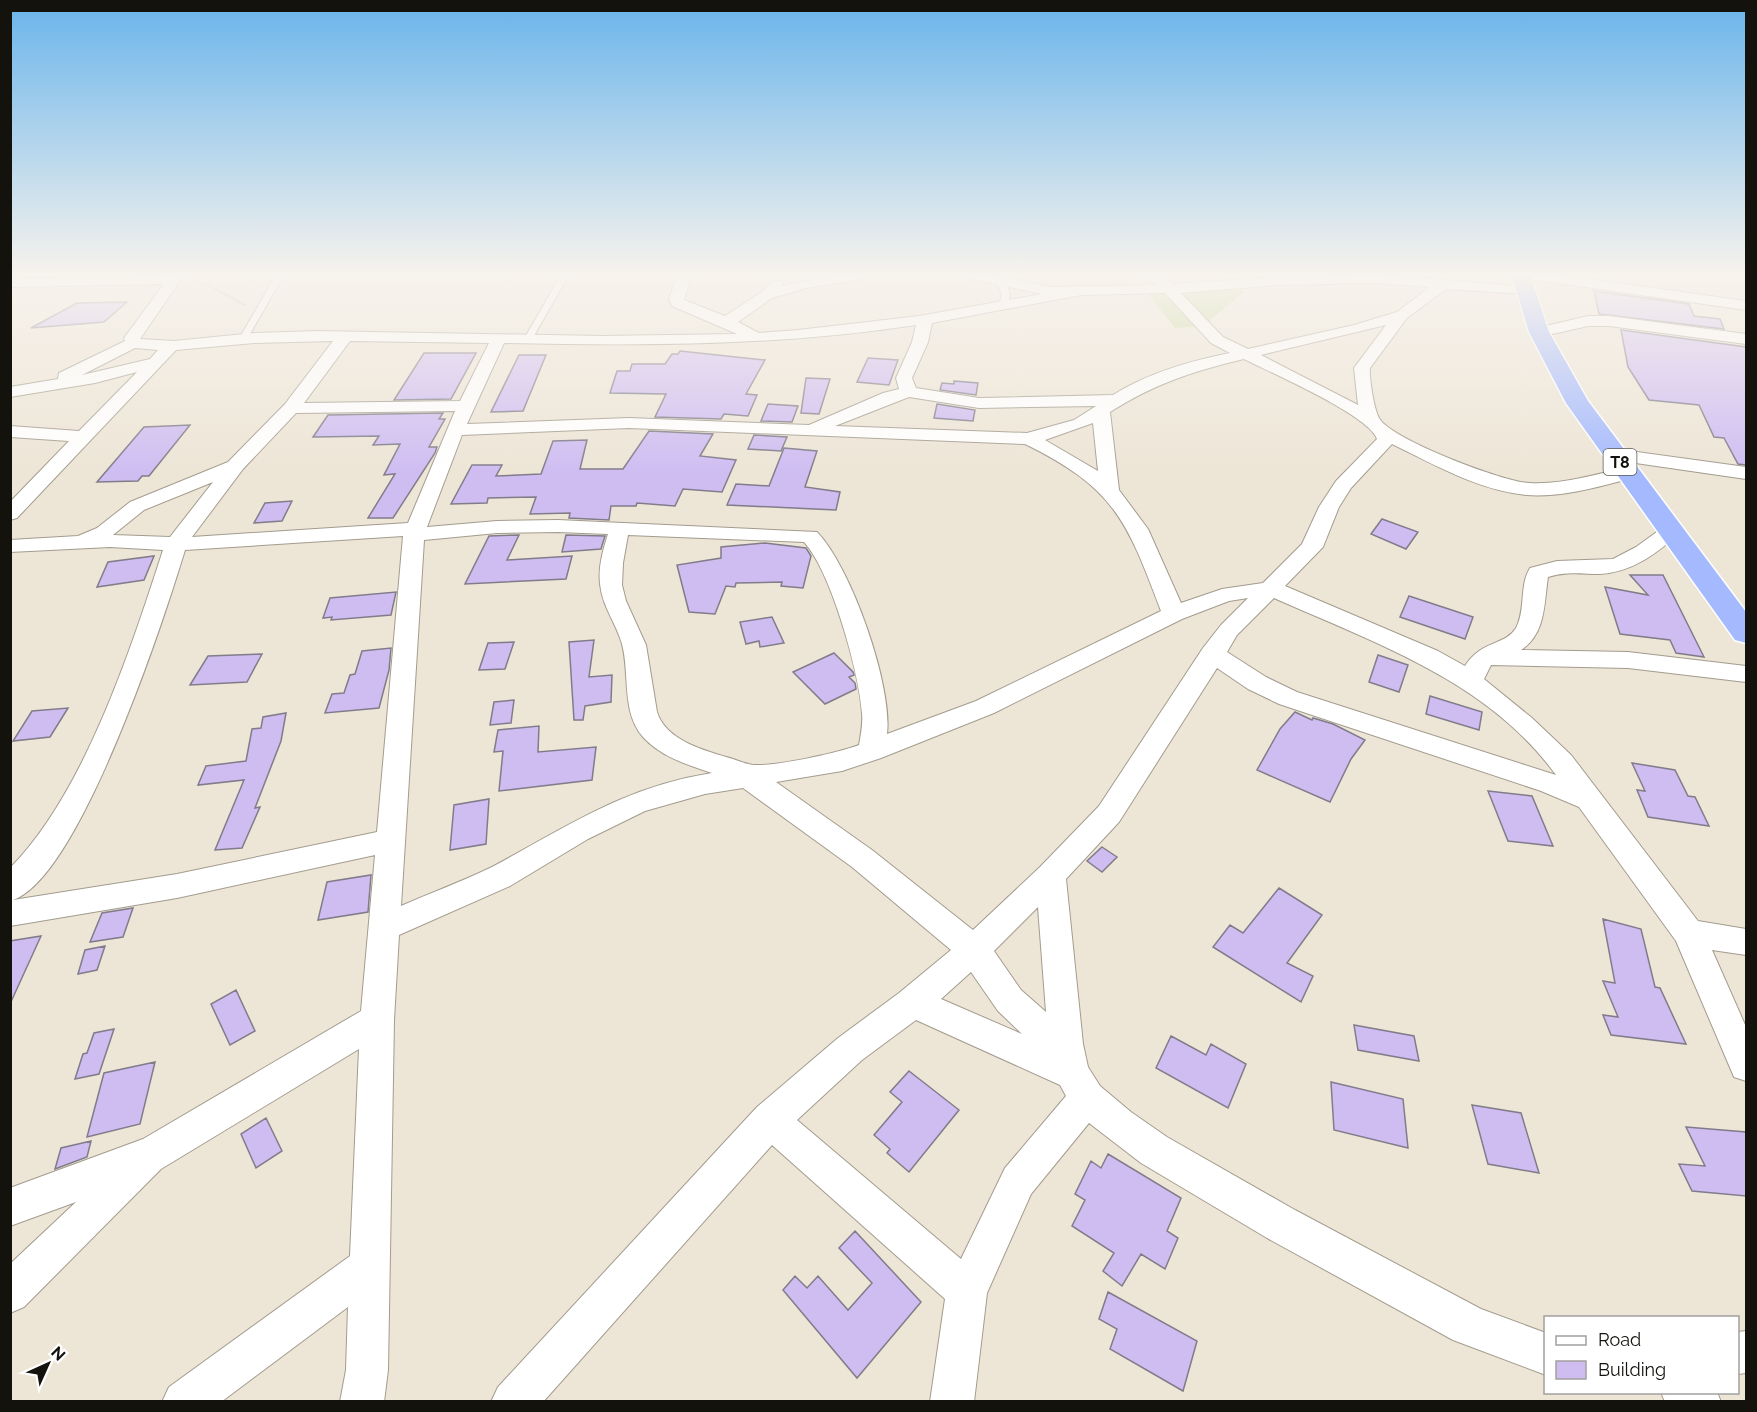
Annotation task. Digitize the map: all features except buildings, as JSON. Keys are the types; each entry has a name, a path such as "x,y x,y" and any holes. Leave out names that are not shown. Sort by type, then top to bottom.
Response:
{"highway":[{"name":"T8","path":"1544,341 1577,403 1746,633"}],"street":[{"path":"55,383 94,360 133,343 172,345 221,341"},
{"path":"10,888 40,857 55,836 103,746 155,610 176,544 236,465 291,408 341,341"},
{"path":"362,1401 367,1370 376,1020 415,532 460,418 513,341"},
{"path":"909,392 903,378 921,341"},
{"path":"1221,341 1241,353 1335,398 1378,427 1452,464 1510,486 1547,488 1622,464 1746,473"},
{"path":"291,408 460,418 1028,439 1080,424 1137,387 1241,353 1300,341"},
{"path":"513,1401 770,1120 850,1049 913,1002 974,951 1052,876 1110,814 1229,630 1312,547 1329,507 1343,485 1386,440 1378,427 1361,375 1362,368 1382,341"},
{"path":"10,514 172,345"},
{"path":"10,392 95,378 156,362"},
{"path":"810,430 877,401 909,392 979,403 1108,405"},
{"path":"1108,405 1110,489"},
{"path":"10,431 83,437"},
{"path":"1028,439 1064,454 1110,489 1130,513 1174,614"},
{"path":"83,542 104,532 137,506 236,465"},
{"path":"10,546 83,542 176,544 497,527 620,527 716,533 792,533 810,536 818,541 831,566 871,685 876,711 872,751"},
{"path":"620,527 612,560 610,583 614,604 633,642 642,703 650,728 669,745 750,777 819,824 893,882 974,951 1017,1009 1036,1026 1118,1125 1154,1150 1281,1224 1468,1325 1544,1354"},
{"path":"1477,669 1524,635 1529,625 1538,573 1555,566 1610,566 1625,563 1672,530"},
{"path":"385,927 499,877 578,831 637,802 675,790 842,761 872,751 985,707 1174,614 1222,596 1243,591 1272,589 1430,657 1477,669 1628,660 1746,674"},
{"path":"1212,654 1257,683 1288,698 1542,781 1592,800"},
{"path":"1477,669 1592,800 1689,933 1746,1065"},
{"path":"10,913 177,886 392,840"},
{"path":"952,1401 967,1291 1018,1181 1075,1072 1052,876"},
{"path":"1689,933 1746,942"},
{"path":"913,1002 1075,1072"},
{"path":"10,1207 153,1154 376,1020"},
{"path":"770,1120 967,1291"},
{"path":"10,1293 153,1154"},
{"path":"184,1401 370,1266"}]}
